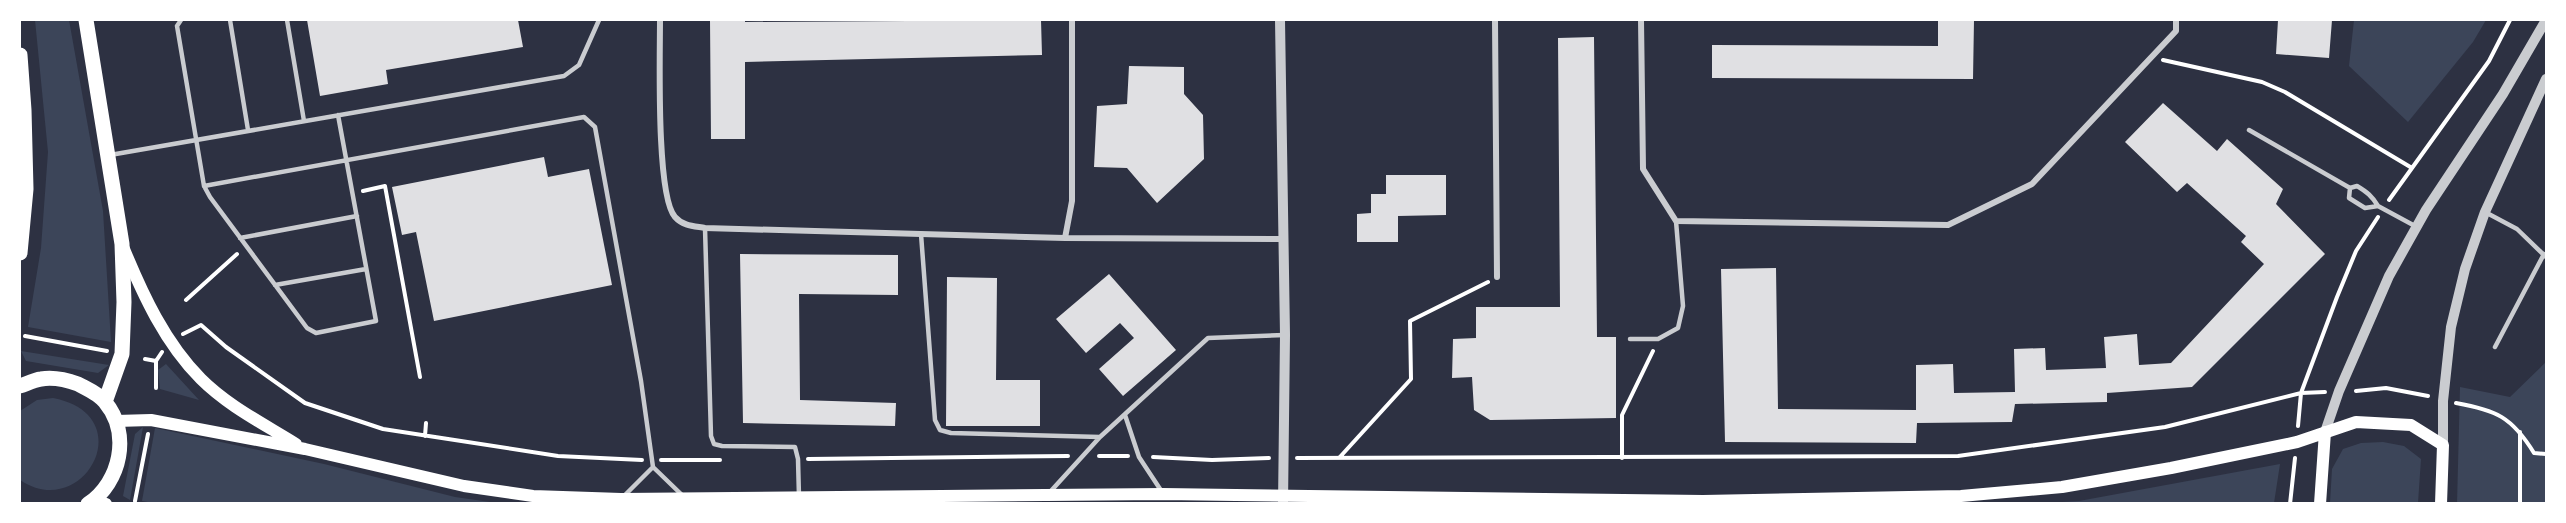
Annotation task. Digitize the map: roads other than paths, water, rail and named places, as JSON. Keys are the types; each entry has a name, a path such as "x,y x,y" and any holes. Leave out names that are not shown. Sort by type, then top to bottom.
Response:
{"main road":[{"path":"86,20 122,244 124,302 122,354 105,402"},
{"path":"20,56 26,189 20,253"},
{"path":"122,244 146,302 201,379 238,409 305,449"},
{"path":"20,386 42,378 68,380 92,391 105,402 116,421 120,442 118,461 109,483 93,503"},
{"path":"116,421 151,420 305,449 464,486 533,496 686,499 1163,494 1283,500 1702,501 1961,496 2061,487 2171,468 2296,442 2356,422 2411,425 2443,445 2441,504"},
{"path":"2320,504 2325,432"}],"street":[{"path":"660,20 663,180 674,216 685,225 705,228 1065,238 1282,239"},
{"path":"1065,238 1072,201 1072,20"},
{"path":"1280,20 1285,335 1283,500"},
{"path":"1495,20 1497,278"},
{"path":"1641,20 1643,169 1676,221 1948,225 2032,184 2176,31 2176,20"},
{"path":"2325,432 2339,391 2388,276 2416,227 2503,94 2546,20"},
{"path":"2443,445 2443,401 2451,327 2465,269 2485,212 2547,79"}],"lane":[{"path":"181,20 177,26 204,186 307,328 316,333 376,321 338,115"},
{"path":"230,20 248,130"},
{"path":"286,20 304,121"},
{"path":"107,156 564,76 579,65 599,20"},
{"path":"204,186 584,117 595,127 641,381 653,467 686,499"},
{"path":"2249,130 2350,188 2357,186 2371,194 2381,208 2416,227"},
{"path":"2350,188 2349,198 2365,208 2381,208"},
{"path":"2485,212 2517,229 2545,255 2495,347"},
{"path":"240,238 357,216"},
{"path":"1630,339 1658,339 1678,328 1683,306 1676,221"},
{"path":"705,228 711,436 714,444 722,446 795,447 798,459 799,497"},
{"path":"921,234 935,420 940,430 951,434 1100,437"},
{"path":"276,285 366,269"},
{"path":"1046,496 1100,437 1208,338 1285,335"},
{"path":"1125,415 1139,457 1163,494"},
{"path":"621,499 653,467"}]}
